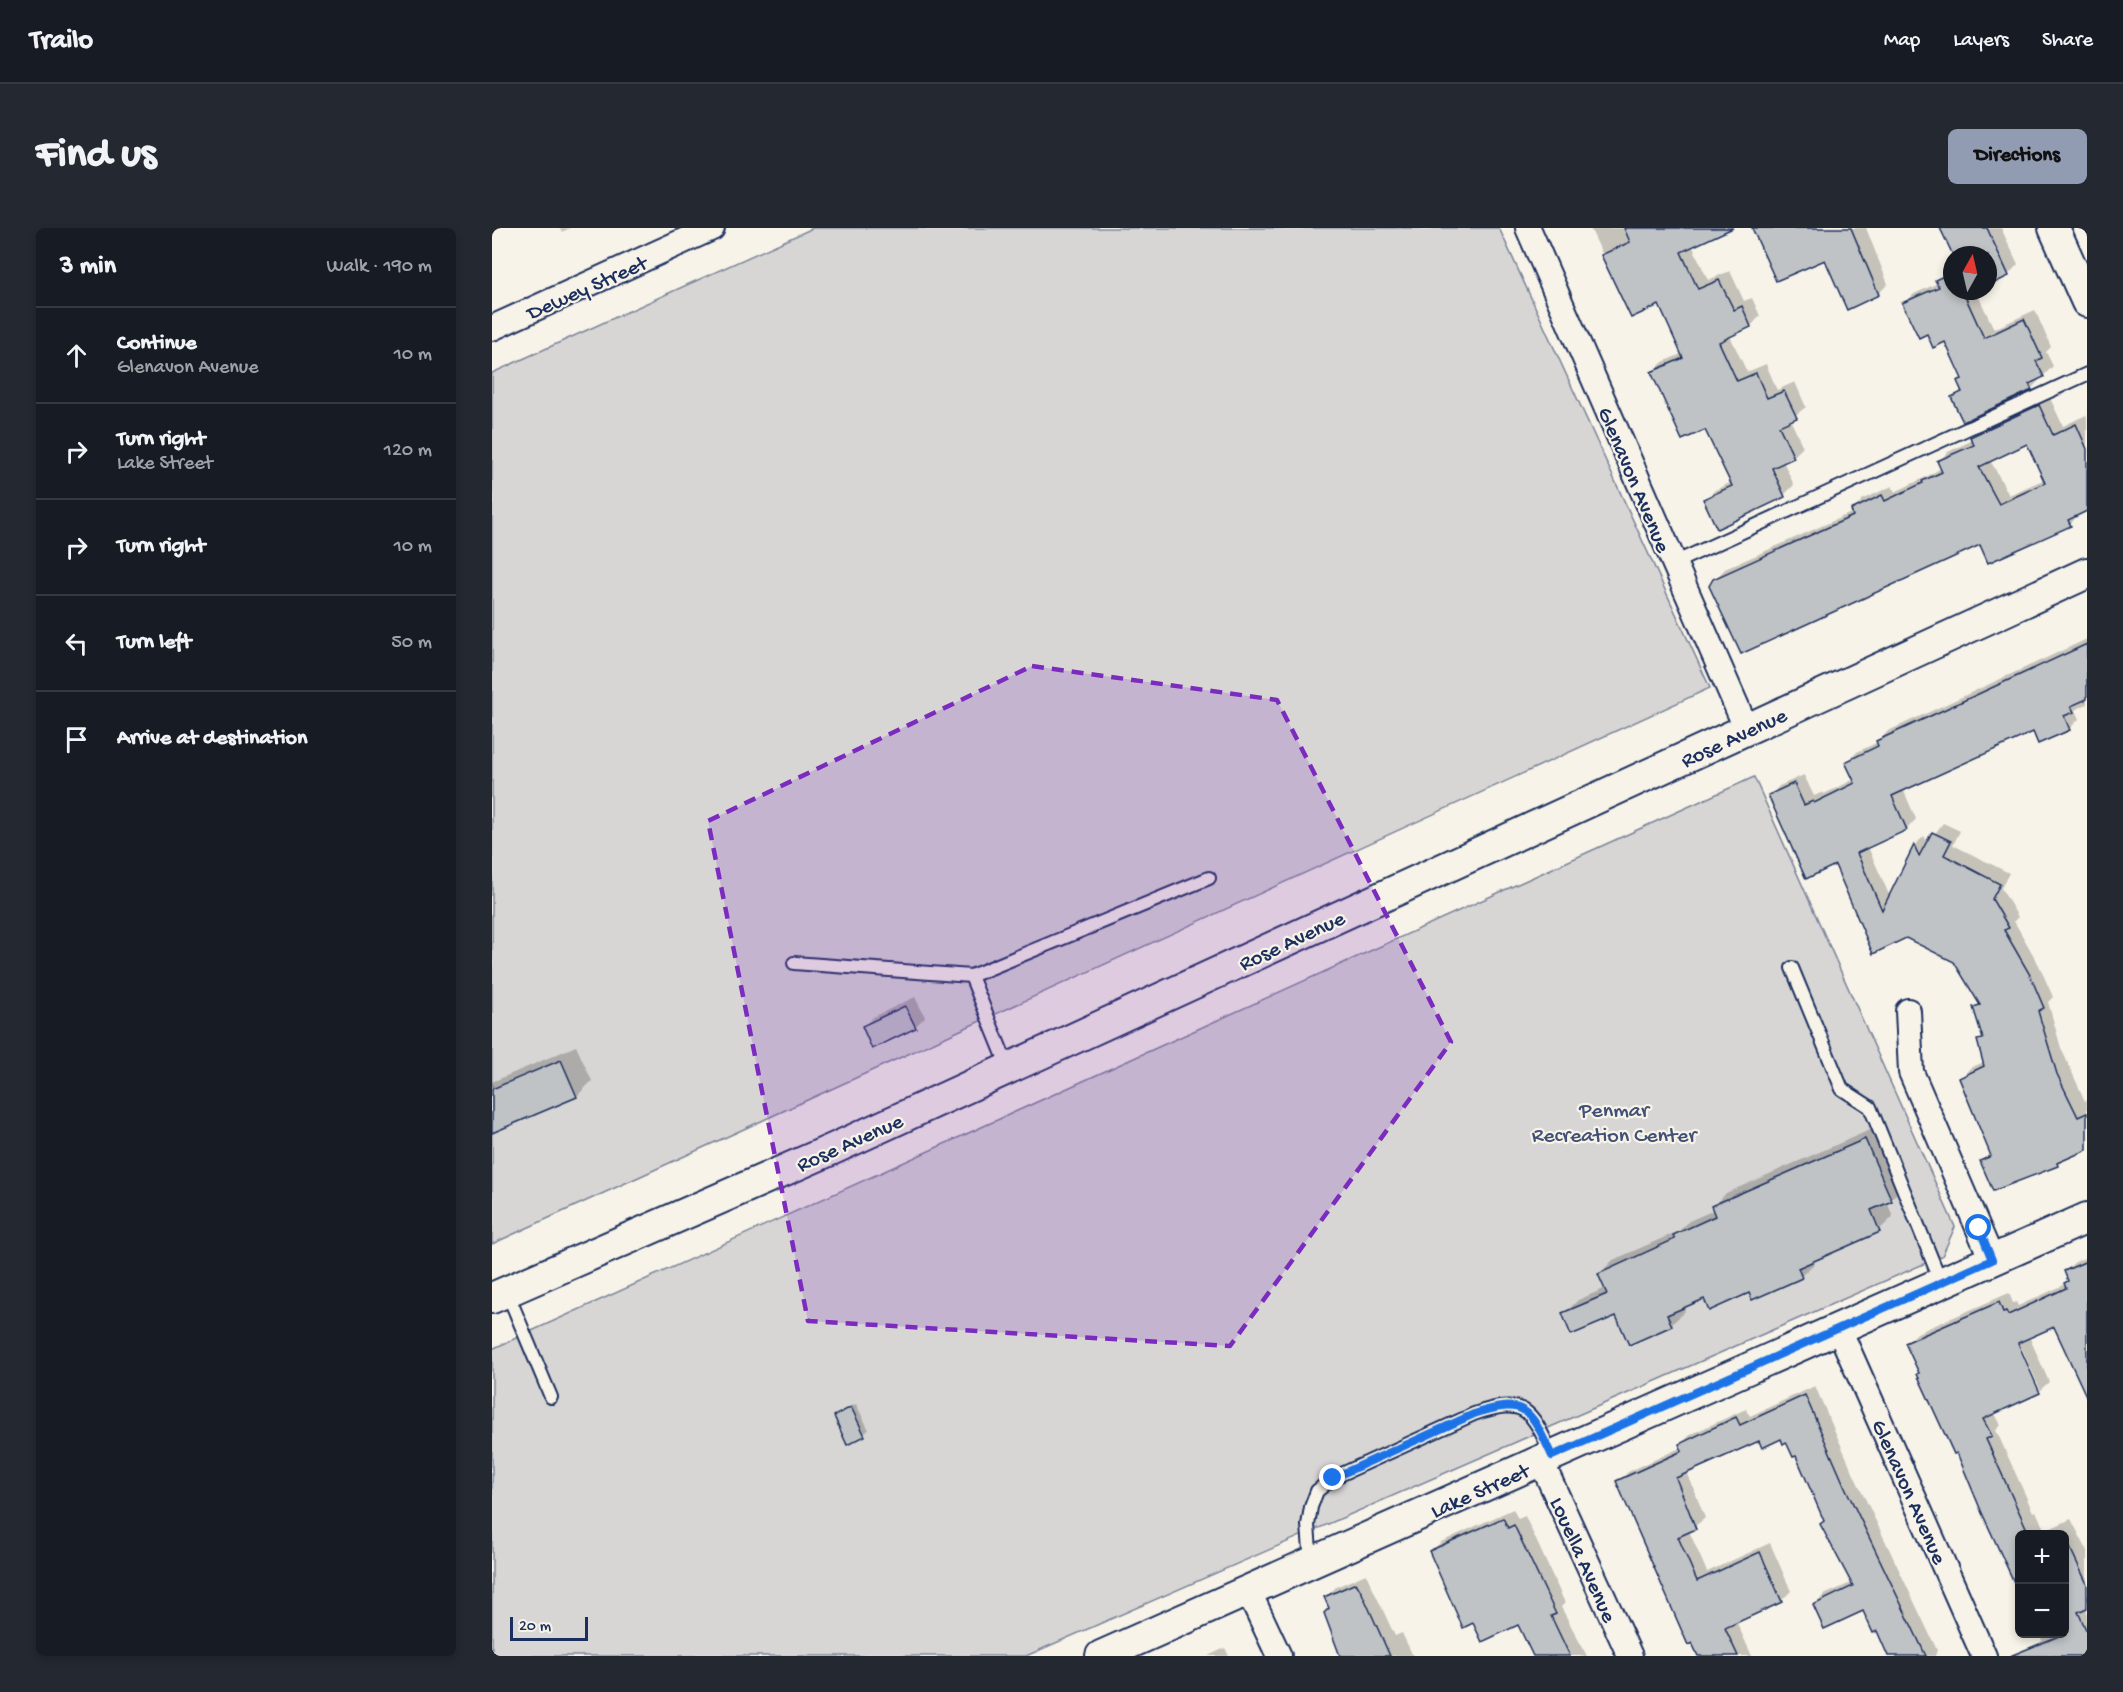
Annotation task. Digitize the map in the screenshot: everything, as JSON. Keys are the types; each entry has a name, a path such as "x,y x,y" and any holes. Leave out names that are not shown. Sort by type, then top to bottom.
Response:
{"street":[{"name":"Dewey Street","path":"492,328 712,228"},
{"name":"Glenavon Avenue","path":"1528,228 1672,564 1747,730"},
{"path":"2054,228 2087,302"},
{"name":"Rose Avenue","path":"500,1295 833,1149 2087,573"},
{"path":"1908,1011 1911,1072 1992,1260"},
{"name":"Lake Street","path":"1101,1656 2087,1218"},
{"name":"Glenavon Avenue","path":"1838,1327 1984,1656"},
{"name":"Louella Avenue","path":"1547,1458 1630,1656"},
{"path":"1249,1592 1279,1656"}],"lane":[{"path":"1672,564 2087,374"},
{"path":"794,963 971,975 1209,878"},
{"path":"1792,968 1842,1089 1870,1107 1941,1282"},
{"path":"971,975 1008,1068"},
{"path":"500,1295 551,1397"},
{"path":"1312,1564 1308,1525 1317,1491 1333,1478 1474,1414 1497,1406 1523,1409 1536,1421 1547,1458"}],"highlighted area":[{"path":"1032,666 1277,700 1451,1042 1230,1346 808,1321 708,821"}],"green space":[{"path":"813,228 1499,228 1710,688 492,1244 492,373"},
{"name":"Penmar Recreation Center","path":"1754,777 1955,1227 1942,1256 1026,1656 492,1656 492,1349"}],"building":[{"path":"1624,228 1733,228 1681,252 1698,289 1719,280 1734,310 1742,306 1751,327 1719,342 1737,381 1756,373 1767,398 1784,391 1797,418 1779,426 1794,458 1772,468 1785,497 1717,529 1703,499 1732,486 1705,430 1682,440 1651,372 1683,358 1659,305 1631,318 1601,255 1630,242"},
{"path":"1752,228 1851,228 1879,295 1847,310 1825,260 1776,281"},
{"path":"1940,228 1987,228 1995,246 1949,246"},
{"path":"1997,250 2009,276 1997,282"},
{"path":"1943,276 1943,300 1967,300 1984,338 2024,319 2042,358 2036,361 2044,377 2029,384 2032,390 1963,422 1951,397 1962,392 1957,381 1962,379 1945,342 1933,348 1927,334 1919,338 1902,303 1939,287 1935,280"},
{"path":"2039,405 2053,435 2076,424 2087,449 2087,511 2068,520 2071,526 1988,563 1980,545 1741,654 1709,586 1713,579 1853,516 1851,510 1882,495 1885,501 1923,483 1922,481 1942,472 1937,461 1974,445 1970,437","holes":["2027,444 2045,483 1999,504 1979,467"]},
{"path":"2087,644 2087,699 2071,706 2074,712 2064,716 2070,730 2038,744 2033,732 1892,796 1907,830 1857,853 1882,910 1914,845 1919,856 1932,832 1951,841 1944,855 2000,884 1992,899 2009,928 2004,930 2030,975 2044,1008 2038,1011 2057,1074 2078,1117 2087,1113 2087,1150 2057,1163 2058,1166 1993,1191 1980,1161 1991,1156 1959,1078 1984,1066 1977,1040 1983,1039 1973,1007 1980,1005 1954,962 1906,938 1873,954 1835,865 1806,879 1768,795 1794,783 1804,805 1813,801 1814,803 1855,783 1845,762 1878,746 1876,741"},
{"path":"905,1006 916,1028 872,1049 862,1026"},
{"path":"561,1060 577,1097 492,1133 492,1089"},
{"path":"1865,1139 1892,1201 1871,1210 1880,1232 1798,1268 1802,1278 1752,1300 1749,1293 1709,1311 1704,1299 1667,1315 1672,1326 1629,1345 1616,1316 1571,1335 1562,1313 1607,1294 1598,1274 1675,1239 1673,1235 1715,1216 1711,1206"},
{"path":"2087,1261 2087,1398 2054,1327 2018,1343 2040,1393 1983,1419 1992,1436 1986,1439 2027,1530 2015,1530 2015,1584 1957,1453 1954,1454 1917,1374 1919,1373 1905,1343 1999,1302 2003,1312 2006,1311 2008,1315 2066,1288 2064,1283 2068,1281 2064,1271"},
{"path":"1805,1395 1845,1487 1926,1656 1888,1656 1877,1631 1873,1633 1863,1611 1824,1629 1813,1605 1853,1586 1820,1524 1824,1521 1796,1456 1793,1457 1786,1442 1783,1444 1781,1439 1762,1448 1759,1441 1676,1478 1696,1529 1678,1537 1697,1581 1760,1552 1782,1602 1725,1628 1738,1656 1698,1656 1692,1643 1688,1645 1616,1481 1682,1451 1679,1444 1736,1417 1740,1425"},
{"path":"851,1407 865,1436 847,1445 834,1416"},
{"path":"1503,1518 1508,1528 1514,1525 1556,1614 1551,1616 1570,1656 1533,1656 1518,1625 1482,1642 1473,1623 1463,1628 1429,1551"},
{"path":"2069,1546 2087,1584 2087,1608 2078,1612 2087,1632 2087,1656 2010,1656 2054,1638 2069,1638"},
{"path":"1356,1583 1390,1656 1340,1656 1324,1613 1329,1608 1324,1597"}],"route":[{"path":"1333,1478 1474,1414 1497,1406 1519,1408 1531,1414 1552,1456 1992,1260 1979,1228"}]}
